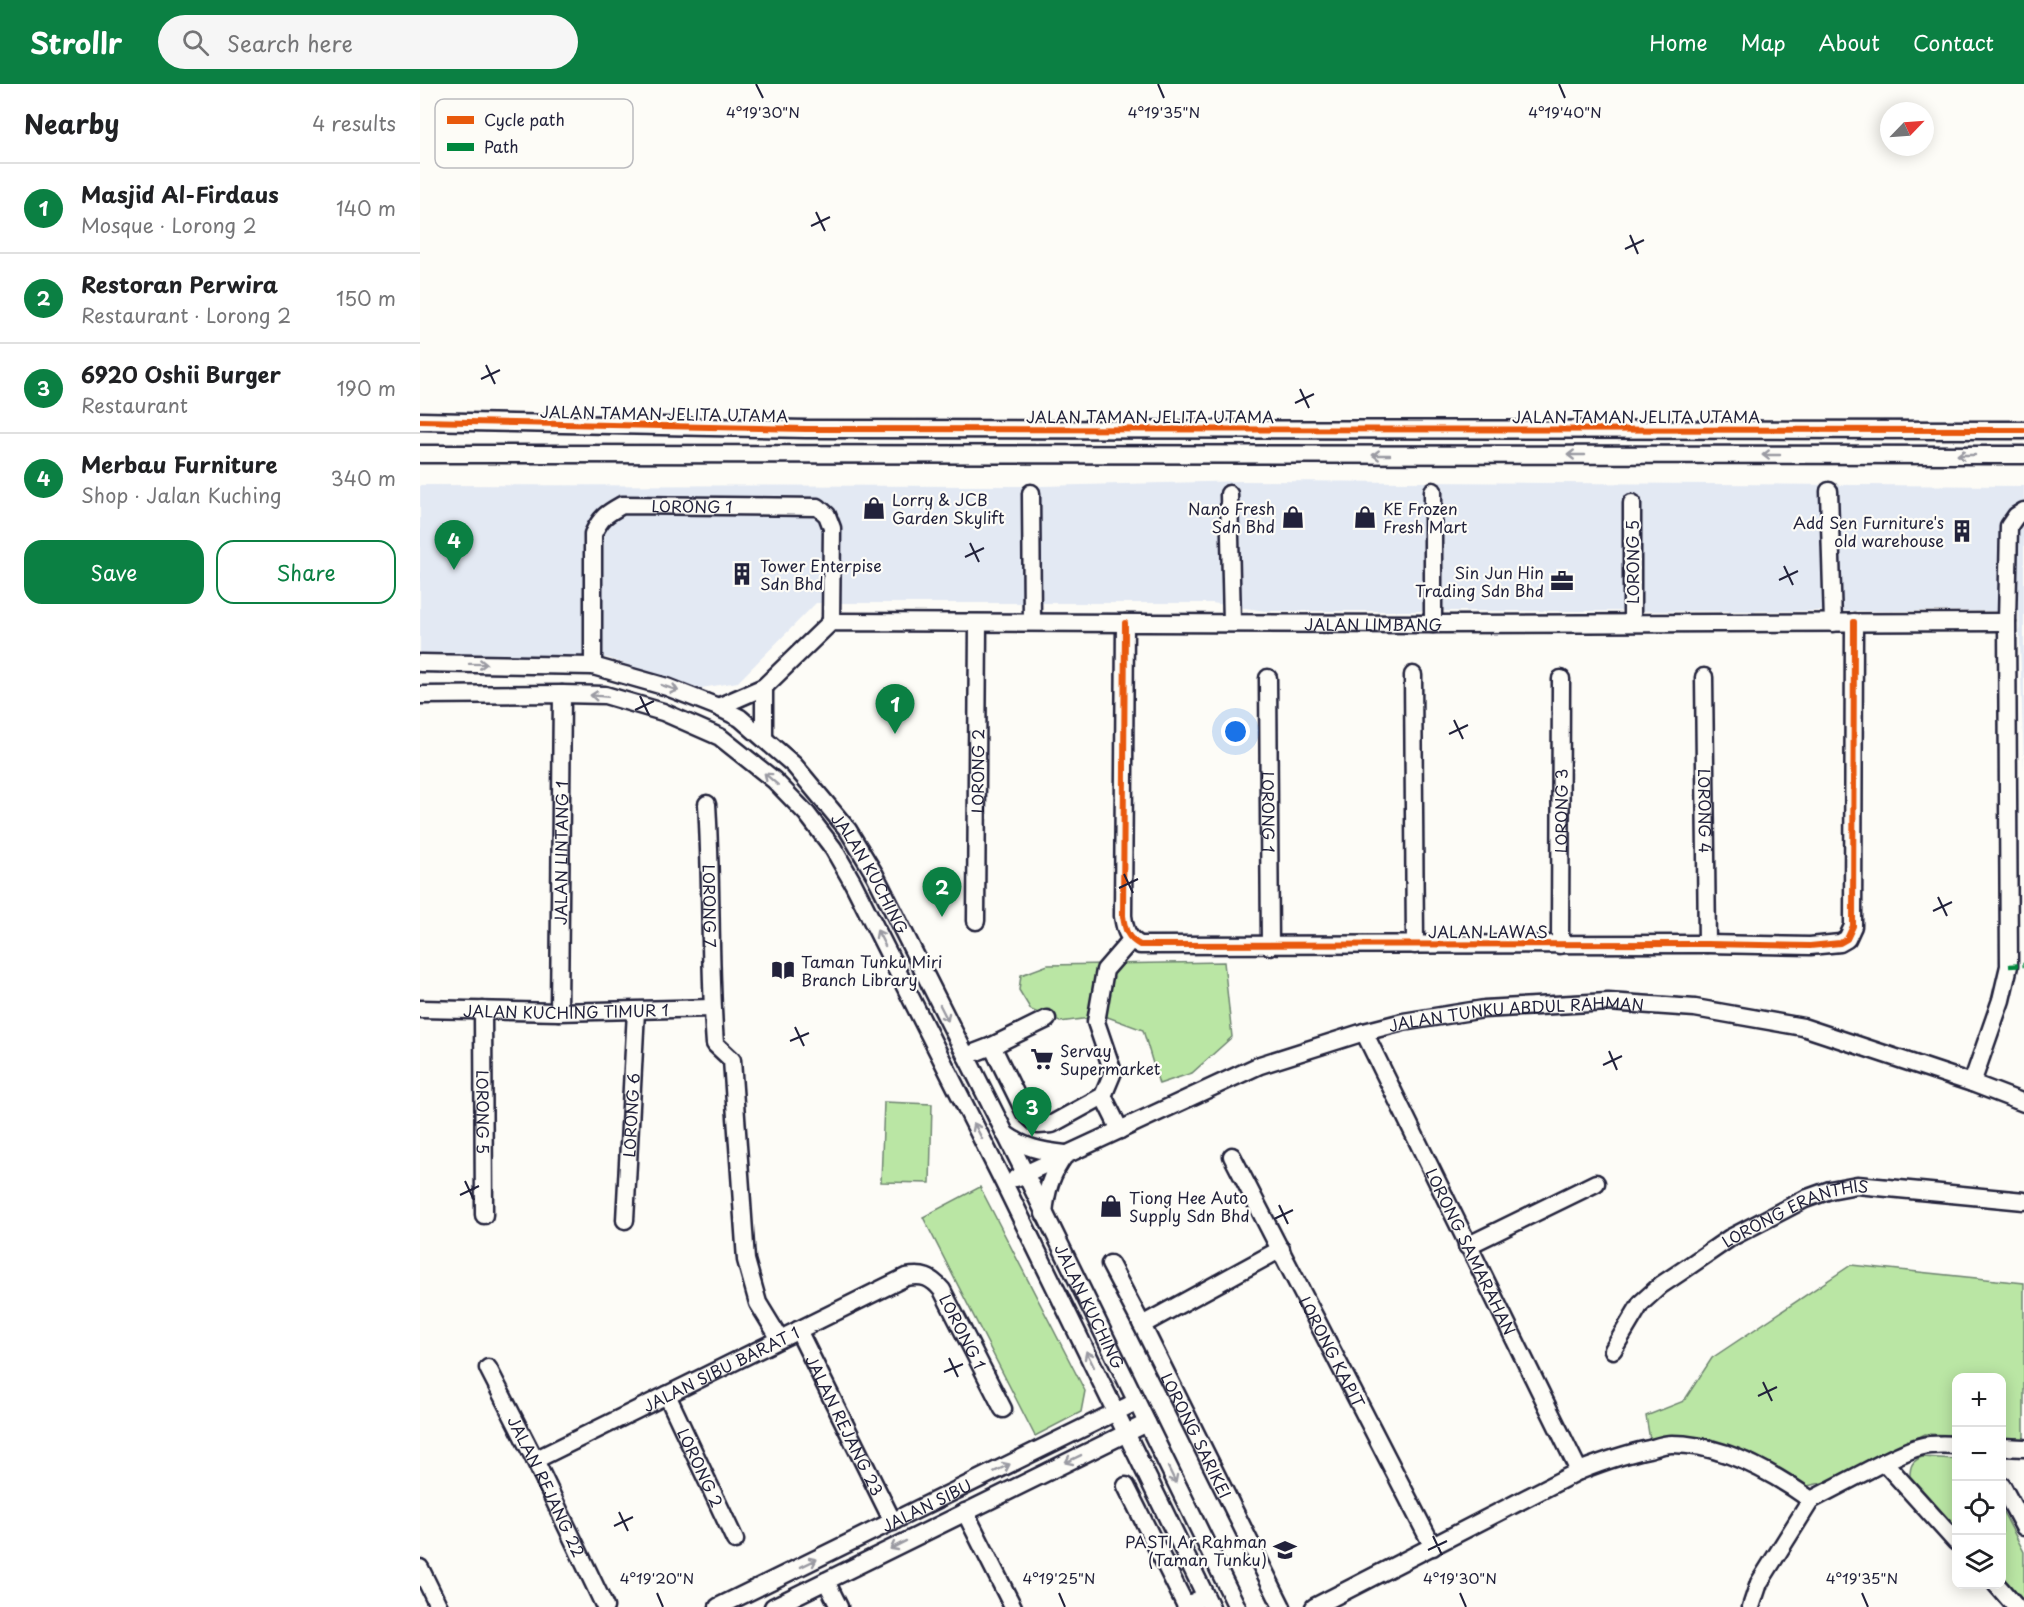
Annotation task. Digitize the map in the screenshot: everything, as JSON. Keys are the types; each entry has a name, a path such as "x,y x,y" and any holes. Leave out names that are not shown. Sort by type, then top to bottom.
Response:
{"street":[{"name":"JALAN TAMAN JELITA UTAMA","path":"420,421 830,429 2024,430"},
{"path":"420,454 2024,455"},
{"path":"1829,490 1833,623"},
{"path":"1433,491 1433,624"},
{"path":"1031,493 1032,622"},
{"path":"1229,494 1232,622"},
{"name":"LORONG 5","path":"1632,503 1632,622"},
{"name":"LORONG 1","path":"594,666 593,534 600,520 622,505 818,507 827,515 832,528 831,622"},
{"path":"1972,1083 1999,1009 2009,966 2007,622 2009,526 2016,516 2024,511"},
{"path":"718,707 764,687 831,622"},
{"name":"JALAN LIMBANG","path":"831,622 1433,624 2007,622"},
{"name":"JALAN LAWAS","path":"1131,940 1140,945 1270,946 1707,944 1810,946 1840,943 1847,939 1853,926 1854,622"},
{"name":"LORONG 2","path":"976,921 978,623"},
{"path":"992,1046 1025,1113 1038,1125 1052,1124 1103,1096 1113,1072 1096,1022 1104,970 1131,940 1125,930 1123,916 1125,623"},
{"name":"JALAN KUCHING","path":"420,663 594,666 667,687 718,707 740,718 794,765 848,830 874,875 1025,1173 1237,1607"},
{"path":"1413,675 1415,945"},
{"name":"LORONG 1","path":"1268,678 1270,946"},
{"name":"LORONG 3","path":"1560,945 1561,678"},
{"name":"LORONG 4","path":"1704,678 1707,944"},
{"path":"764,687 764,738"},
{"name":"JALAN LINTANG 1","path":"559,1012 562,694"},
{"name":"JALAN KUCHING","path":"420,695 604,696 663,712 720,737 774,780 807,814 832,848 853,883 1005,1183 1208,1602"},
{"name":"LORONG 7","path":"707,804 715,1044 732,1060 746,1260 758,1303 780,1339"},
{"name":"JALAN TUNKU ABDUL RAHMAN","path":"1005,1183 1260,1065 1403,1022 1484,1009 1608,1002 1695,1008 1803,1027 1972,1083 2024,1103"},
{"name":"JALAN KUCHING TIMUR 1","path":"420,1010 559,1012 712,1008"},
{"name":"LORONG 5","path":"483,1010 484,1215"},
{"name":"LORONG 6","path":"625,1220 636,1011"},
{"path":"966,1056 1047,1019"},
{"name":"LORONG SAMARAHAN","path":"1364,1032 1579,1472"},
{"path":"1103,1096 1119,1130"},
{"path":"1005,1133 1018,1143 1033,1149 1065,1154 1054,1169 1048,1185 1044,1214"},
{"name":"LORONG KAPIT","path":"1233,1156 1433,1547"},
{"path":"1467,1246 1596,1183"},
{"name":"LORONG ERANTHIS","path":"1613,1350 1641,1303 1661,1285 1730,1238 1813,1196 1857,1185 2024,1201"},
{"path":"1142,1325 1281,1249"},
{"name":"LORONG SARIKEI","path":"1110,1264 1282,1607"},
{"name":"LORONG 1","path":"906,1277 925,1275 942,1290 1003,1409"},
{"name":"JALAN SIBU BARAT 1","path":"535,1460 906,1277"},
{"name":"JALAN REJANG 23","path":"798,1330 893,1522"},
{"name":"JALAN REJANG 22","path":"488,1368 605,1607"},
{"name":"LORONG 2","path":"667,1395 735,1540"},
{"name":"JALAN SIBU","path":"718,1607 1136,1402"},
{"name":"JALAN SIBU","path":"780,1604 1147,1423"},
{"path":"1750,1607 1760,1583 1811,1500 1916,1447 1931,1443 1952,1445"},
{"path":"1314,1607 1579,1472 1623,1454 1671,1444 1705,1449 1734,1457 1767,1473 1811,1500"},
{"path":"2006,1447 2024,1448"},
{"path":"1884,1462 1952,1538"},
{"path":"1126,1486 1186,1606 1208,1602"},
{"path":"2006,1495 2024,1527"},
{"path":"965,1512 1013,1607"},
{"path":"420,1568 439,1607"},
{"path":"776,1579 780,1604"},
{"path":"826,1581 839,1607"},
{"path":"2000,1589 2016,1607"}],"shaded area":[{"path":"1245,481 2024,486 2024,770 2019,611 1265,611 1212,603 816,603 738,682 695,689 608,658 420,653 420,485 1041,486"}],"green space":[{"path":"1224,962 1232,1037 1192,1073 1159,1084 1143,1030 1105,1016 1060,1022 1031,1010 1019,990 1021,975 1048,965"},
{"path":"884,1102 932,1104 930,1183 881,1182"},
{"path":"980,1187 1085,1391 1081,1412 1035,1436 923,1217"},
{"path":"1851,1265 2024,1283 2024,1439 2006,1438 2006,1373 1952,1373 1952,1435 1925,1434 1831,1481 1807,1486 1751,1453 1687,1436 1650,1440 1646,1416 1684,1401 1712,1358"},
{"path":"1922,1457 1952,1459 1952,1523 1910,1476 1910,1469 1916,1460"},
{"path":"2006,1518 2024,1552 2024,1601 2006,1581"}],"marked path":[{"path":"2009,966 2024,965"}],"cycle path":[{"path":"420,421 806,429 2024,430"},
{"path":"1125,623 1123,916 1127,933 1140,945 1707,944 1810,946 1840,943 1847,939 1853,926 1854,622"}],"place":[{"name":"Lorry & JCB Garden Skylift","path":"874,508"},
{"name":"Nano Fresh Sdn Bhd","path":"1293,517"},
{"name":"KE Frozen Fresh Mart","path":"1365,517"},
{"name":"Add Sen Furniture's old warehouse","path":"1962,531"},
{"name":"Merbau Furniture","path":"454,570"},
{"name":"Tower Enterpise Sdn Bhd","path":"742,574"},
{"name":"Sin Jun Hin Trading Sdn Bhd","path":"1562,581"},
{"name":"Masjid Al-Firdaus","path":"895,734"},
{"name":"Restoran Perwira","path":"942,917"},
{"name":"Taman Tunku Miri Branch Library","path":"783,970"},
{"name":"Servay Supermarket","path":"1042,1059"},
{"name":"6920 Oshii Burger","path":"1032,1137"},
{"name":"Tiong Hee Auto Supply Sdn Bhd","path":"1111,1206"},
{"name":"PASTI Ar Rahman (Taman Tunku)","path":"1285,1550"}]}
